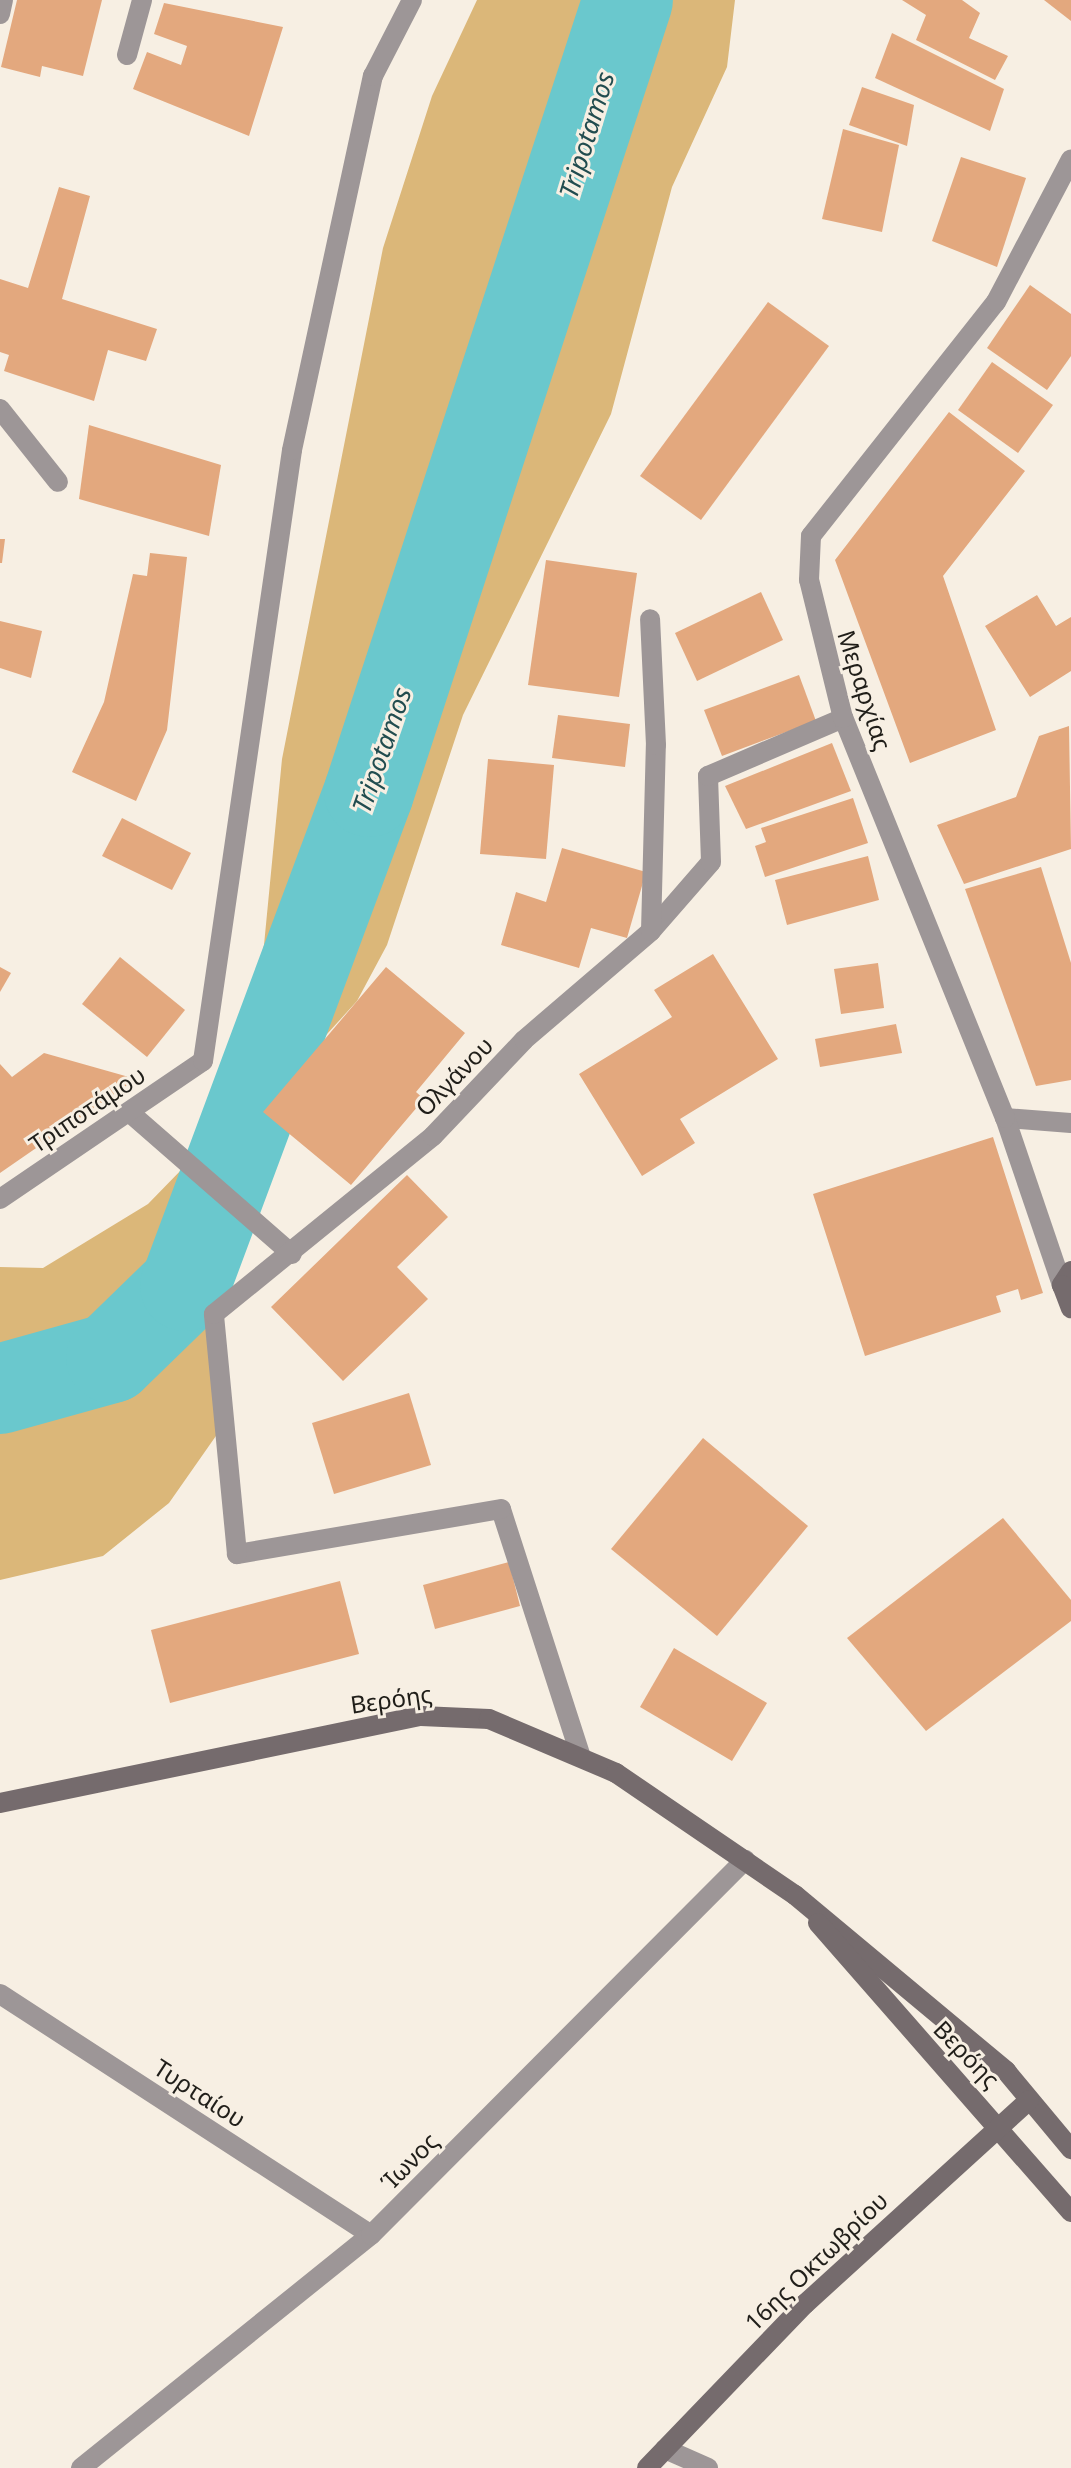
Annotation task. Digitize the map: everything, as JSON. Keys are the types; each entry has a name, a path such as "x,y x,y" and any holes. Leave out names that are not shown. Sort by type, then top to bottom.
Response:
{"street":[{"path":"0,14 3,0"},
{"path":"127,55 142,0"},
{"name":"Τριποτάμου","path":"0,1199 203,1061 292,450 373,76 412,0"},
{"name":"Μεραρχίας","path":"1066,1278 1005,1118 843,718 815,623 811,536 996,302 1071,159"},
{"path":"0,409 58,482"},
{"path":"650,619 656,745 651,931"},
{"name":"Ολγάνου","path":"580,1754 501,1509 237,1554 214,1314 292,1254 433,1136 524,1040 651,931 711,862 708,776 843,718"},
{"path":"129,1112 292,1254"},
{"path":"1005,1118 1071,1123"},
{"path":"1066,1278 1071,1308"},
{"name":"Βερόης","path":"0,1803 421,1716 489,1719 580,1754 795,1895 917,1990 1029,2100 1071,2149"},
{"name":"Ίωνος","path":"81,2468 371,2235 745,1860"},
{"name":"Βερόης","path":"795,1895 1071,2212"},
{"name":"Τυρταίου","path":"0,1994 371,2235"},
{"name":"16ης Οκτωβρίου","path":"647,2468 805,2304 1029,2100"},
{"path":"665,2449 708,2468"}],"shaded area":[{"path":"477,0 735,0 727,67 672,187 611,414 463,715 387,945 357,1001 308,1055 250,1208 192,1159 236,1059 264,945 282,759 383,248 432,96"},
{"path":"184,1167 246,1221 214,1314 218,1433 169,1503 103,1556 0,1580 0,1267 43,1268 148,1204"}],"building":[{"path":"17,0 102,0 83,76 42,66 40,77 1,67"},
{"path":"902,0 962,0 980,13 969,38 1008,56 995,80 916,40 926,15"},
{"path":"1044,0 1071,0 1071,21"},
{"path":"164,3 283,27 249,136 133,89 147,52 181,65 187,46 154,34"},
{"path":"892,33 1004,89 990,131 875,78"},
{"path":"862,87 914,105 907,146 849,125"},
{"path":"843,129 899,145 882,232 822,219"},
{"path":"961,157 1026,178 997,267 932,241"},
{"path":"59,187 90,196 62,299 157,329 146,361 108,350 94,401 4,371 9,355 0,352 0,279 28,288"},
{"path":"1030,285 1071,314 1071,356 1047,390 987,348"},
{"path":"768,302 829,346 701,520 640,476"},
{"path":"992,362 1053,405 1018,453 958,410"},
{"path":"949,412 1025,471 943,576 996,730 910,763 835,560"},
{"path":"89,425 221,465 209,536 79,499"},
{"path":"0,539 5,539 2,563 0,563"},
{"path":"150,553 187,557 167,730 136,801 72,772 104,702 133,574 147,576"},
{"path":"546,560 637,573 619,697 528,685"},
{"path":"761,592 783,640 697,681 675,633"},
{"path":"1037,595 1056,626 1071,617 1071,671 1030,697 985,626"},
{"path":"0,621 42,631 31,678 0,668"},
{"path":"799,675 816,721 722,756 704,710"},
{"path":"558,715 630,724 625,767 552,758"},
{"path":"1069,726 1071,849 964,884 937,825 1016,797 1039,736"},
{"path":"832,743 851,791 746,829 725,786"},
{"path":"488,759 554,765 546,859 480,854"},
{"path":"853,798 868,843 765,877 755,846 766,842 761,828"},
{"path":"122,818 191,853 172,890 102,856"},
{"path":"562,848 646,872 627,938 591,928 579,968 501,945 516,892 546,902"},
{"path":"868,856 879,900 787,925 775,880"},
{"path":"1041,867 1071,963 1071,1080 1036,1086 965,889"},
{"path":"713,954 778,1059 680,1119 695,1143 642,1176 579,1074 672,1017 654,990"},
{"path":"120,957 185,1010 147,1057 82,1004"},
{"path":"878,963 884,1008 841,1014 834,969"},
{"path":"0,967 11,973 0,992"},
{"path":"386,967 465,1033 416,1092 424,1099 351,1185 263,1112"},
{"path":"896,1024 902,1053 820,1067 815,1039"},
{"path":"44,1053 136,1079 0,1173 0,1064 12,1077"},
{"path":"993,1137 1043,1293 1021,1300 1018,1289 996,1296 1001,1312 865,1356 813,1194"},
{"path":"407,1175 448,1217 397,1267 428,1299 343,1381 271,1307"},
{"path":"409,1393 431,1465 334,1494 312,1423"},
{"path":"703,1438 808,1526 717,1636 611,1549"},
{"path":"1003,1518 1071,1600 1071,1621 926,1731 847,1638"},
{"path":"509,1562 520,1606 435,1629 423,1585"},
{"path":"340,1581 359,1654 170,1703 151,1630"},
{"path":"674,1648 767,1703 732,1761 640,1707"}],"waterway":[{"name":"Tripotamos","path":"0,1389 111,1358 185,1286 369,792 628,0"}]}
